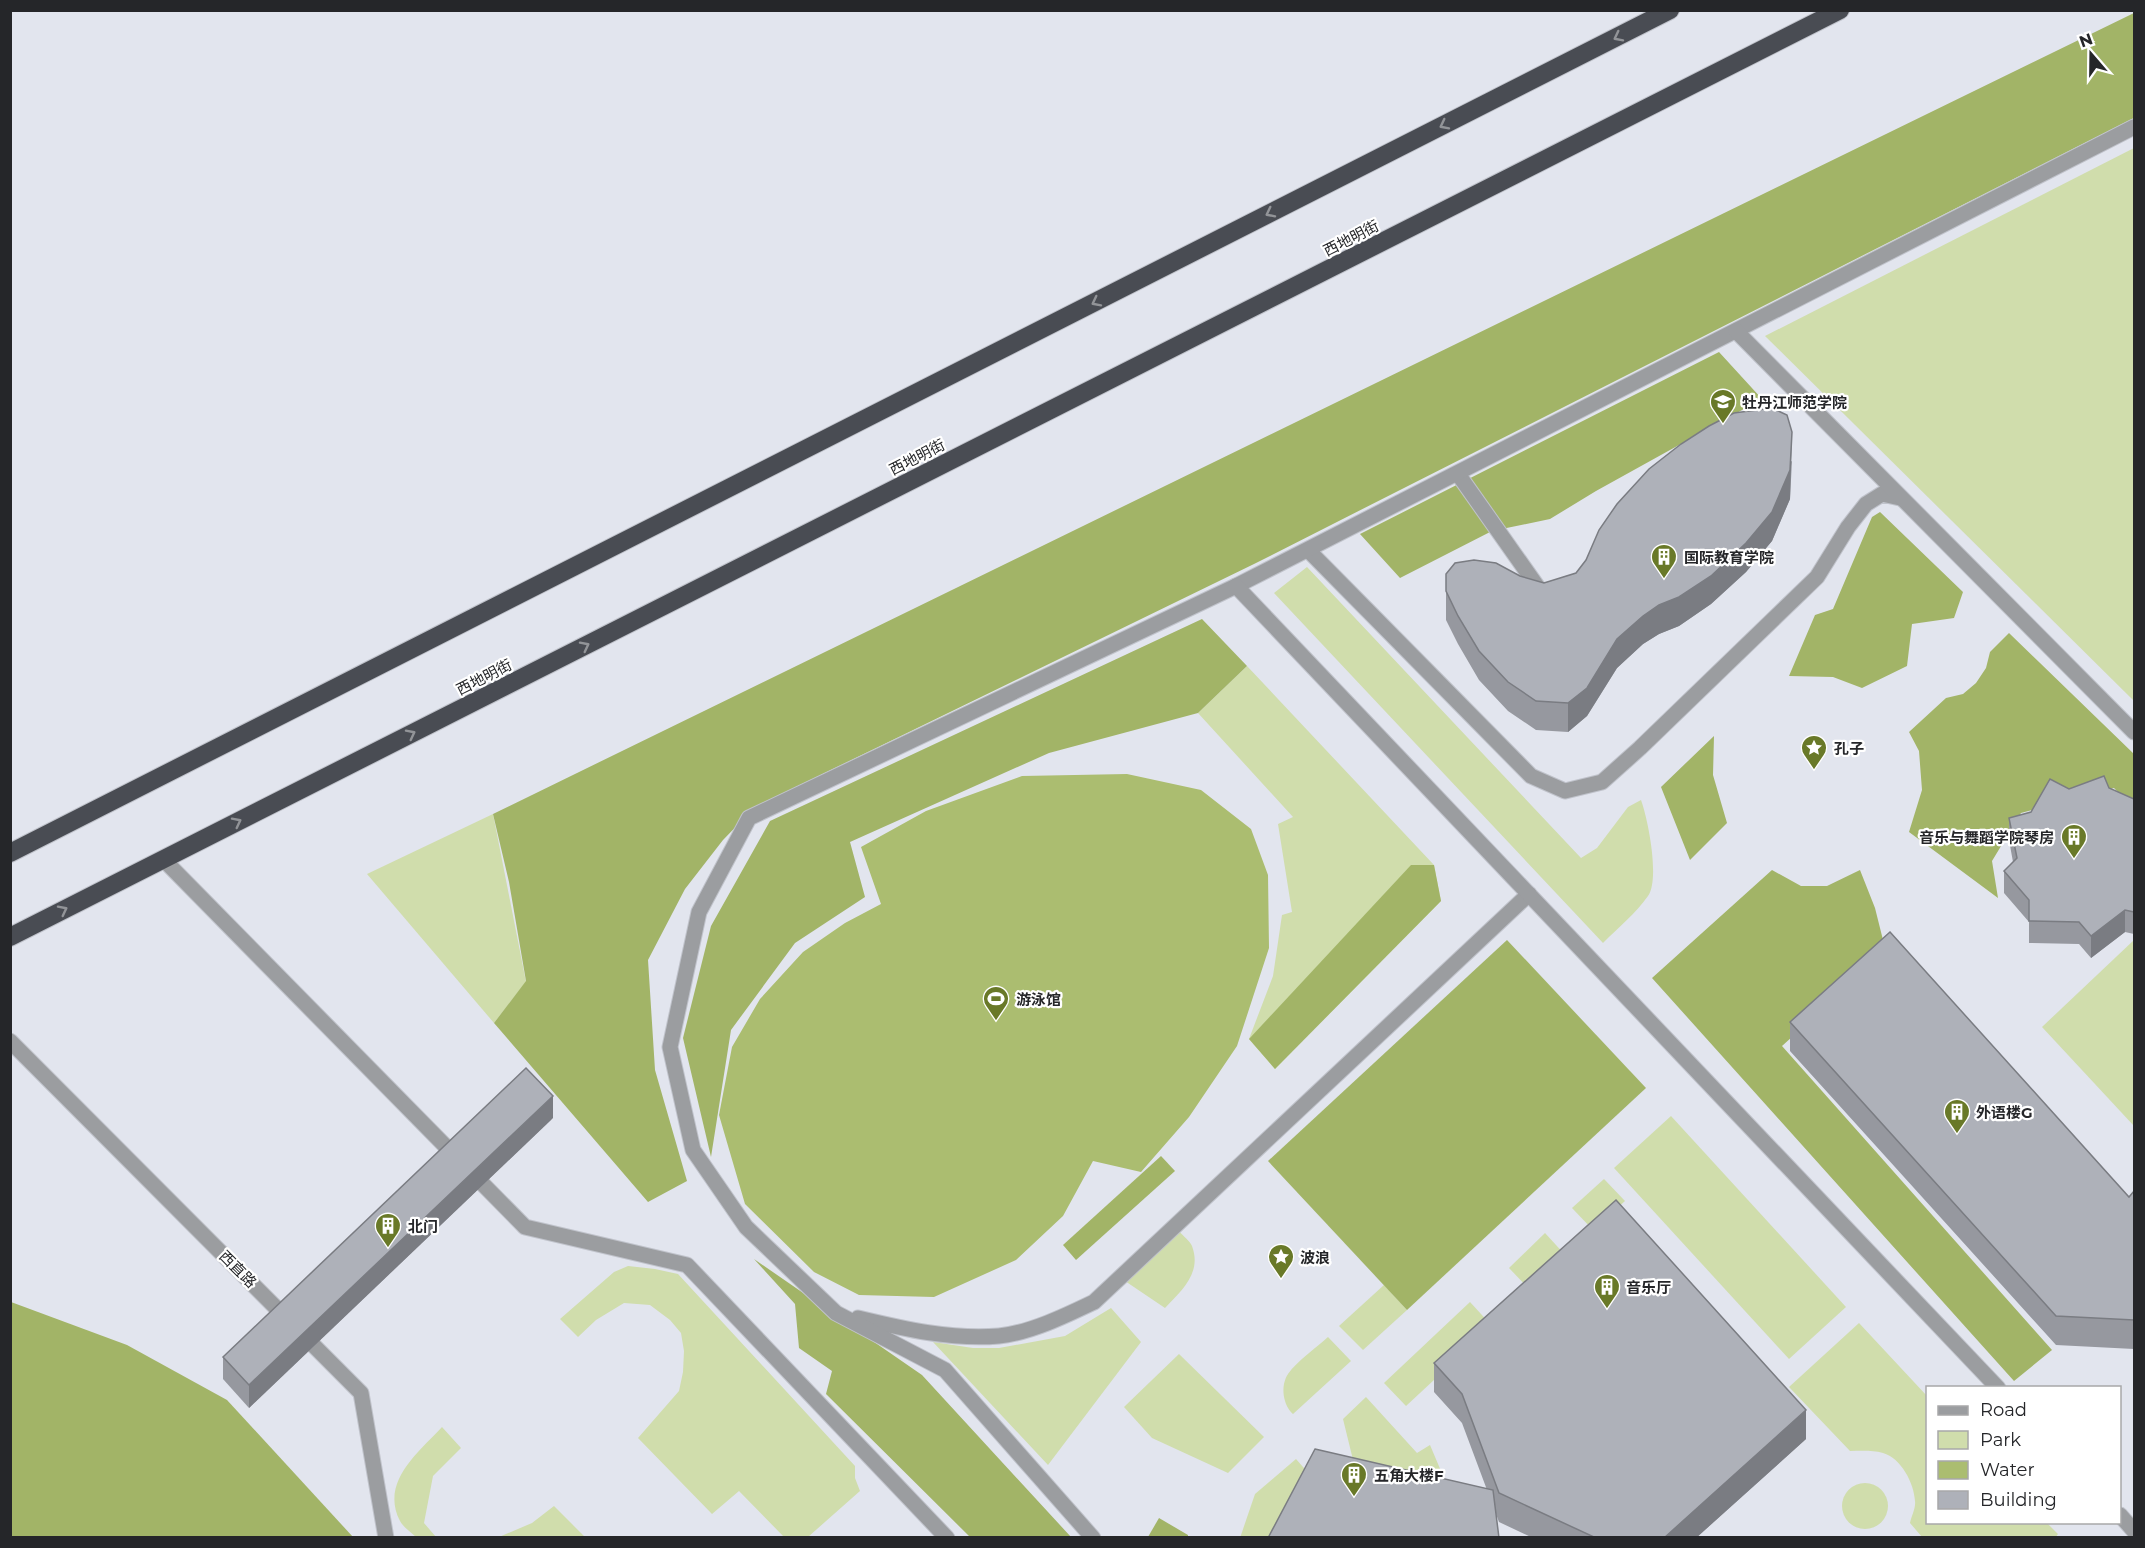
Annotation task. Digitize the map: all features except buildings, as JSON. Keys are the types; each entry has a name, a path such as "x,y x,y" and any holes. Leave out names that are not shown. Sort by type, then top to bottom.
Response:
{"highway":[{"path":"10,853 1670,10"},
{"name":"西地明街","path":"10,937 1840,10"}],"street":[{"path":"1093,1538 945,1370 836,1313 746,1227 693,1150 670,1047 699,912 749,818 1236,586 2134,127"},
{"path":"1736,331 2134,732"},
{"path":"1458,474 1553,608"},
{"path":"1308,550 1531,776 1565,791 1602,782 1656,733 1817,577 1848,527 1866,504 1882,494 1900,498"},
{"path":"1236,586 1996,1386"},
{"path":"164,859 525,1227 687,1265 947,1538"},
{"path":"836,1313 942,1336 1001,1336 1056,1321 1094,1302 1529,894"},
{"name":"西直路","path":"10,1041 361,1393 386,1538"},
{"path":"2121,1516 2134,1531"}],"green space":[{"path":"2134,148 2134,701 1765,336"},
{"path":"1307,567 1581,858 1597,848 1628,807 1641,800 1652,849 1651,888 1648,896 1638,908 1603,943 1274,593"},
{"path":"1247,666 1434,865 1441,901 1275,1069 1249,1039 1273,976 1282,915 1292,912 1278,824 1293,817 1198,713"},
{"path":"493,814 526,982 494,1023 367,874"},
{"path":"2134,940 2134,1126 2042,1027"},
{"path":"1671,1116 1846,1307 1789,1359 1614,1168"},
{"path":"1604,1179 1625,1201 1593,1230 1572,1208"},
{"path":"1179,1231 1192,1246 1194,1265 1189,1280 1165,1308 1125,1281"},
{"path":"1545,1233 1567,1257 1531,1291 1509,1268"},
{"path":"628,1266 678,1274 855,1466 855,1478 860,1491 808,1537 784,1537 739,1491 712,1514 638,1438 679,1391 684,1351 681,1333 670,1320 650,1305 624,1303 596,1320 578,1337 560,1319 614,1272"},
{"path":"1384,1285 1407,1310 1363,1350 1339,1326"},
{"path":"1470,1302 1492,1326 1406,1406 1384,1383"},
{"path":"1111,1308 1141,1342 1048,1465 933,1342 973,1348 999,1348 1065,1336"},
{"path":"1859,1323 1926,1395 1926,1524 2048,1524 2058,1534 2055,1538 1922,1537 1910,1523 1915,1507 1914,1494 1901,1466 1883,1453 1850,1451 1789,1387"},
{"path":"1328,1337 1351,1361 1293,1414 1287,1406 1284,1395 1284,1384 1288,1374 1296,1364"},
{"path":"1179,1354 1264,1437 1228,1473 1152,1438 1124,1407"},
{"path":"1366,1397 1417,1453 1430,1445 1449,1490 1355,1468 1343,1419"},
{"path":"442,1427 461,1448 433,1476 424,1523 436,1537 416,1537 400,1521 395,1507 398,1481 404,1469"},
{"path":"1296,1459 1310,1475 1279,1537 1240,1538 1255,1494"},
{"path":"1865,1483 1881,1490 1888,1506 1881,1522 1865,1529 1849,1522 1842,1506 1849,1490"},
{"path":"554,1506 585,1537 499,1537 532,1523"}],"shaded area":[{"path":"2134,13 2134,118 1254,564 755,807 723,840 685,889 648,960 655,1070 687,1181 648,1202 494,1023 526,981 509,882 493,814"},
{"path":"1719,352 1762,399 1550,519 1492,531 1400,578 1360,534"},
{"path":"1880,512 1963,592 1954,618 1912,624 1907,666 1862,688 1833,677 1789,676 1815,615 1833,609 1872,517"},
{"path":"1202,619 1247,666 1198,713 1049,753 850,842 865,897 795,943 731,1030 711,1157 683,1038 711,926 770,821"},
{"path":"2009,633 2134,754 2134,809 2114,788 2021,813 1992,861 1998,898 1909,832 1922,790 1919,751 1909,732 1946,698 1963,694 1976,683 1986,668 1990,652"},
{"path":"1714,736 1713,775 1727,823 1690,860 1661,787"},
{"path":"1411,865 1434,865 1441,901 1275,1069 1249,1039"},
{"path":"1772,870 1801,886 1827,886 1860,870 1875,908 1886,952 1782,1046 2052,1350 2014,1381 1652,978"},
{"path":"1507,940 1646,1088 1407,1310 1268,1161"},
{"path":"1161,1156 1175,1171 1076,1260 1063,1245"},
{"path":"754,1259 922,1375 1071,1537 970,1537 826,1394 832,1371 799,1348 795,1304"},
{"path":"11,1302 127,1345 227,1400 353,1537 11,1537"},
{"path":"1159,1518 1188,1535 1188,1537 1148,1537"}],"water":[{"name":"游泳馆","path":"1127,774 1201,790 1251,829 1268,875 1269,948 1237,1046 1189,1117 1141,1172 1093,1161 1063,1216 1016,1260 934,1297 859,1295 814,1272 745,1204 719,1115 732,1047 760,999 803,952 845,923 881,904 861,847 926,811 1022,776"}],"place":[{"name":"牡丹江师范学院","path":"1723,425"},
{"name":"国际教育学院","path":"1664,580"},
{"name":"孔子","path":"1814,771"},
{"name":"音乐与舞蹈学院琴房","path":"2074,860"},
{"name":"游泳馆","path":"996,1022"},
{"name":"外语楼G","path":"1957,1135"},
{"name":"北门","path":"388,1249"},
{"name":"波浪","path":"1281,1280"},
{"name":"音乐厅","path":"1607,1310"},
{"name":"五角大楼F","path":"1354,1498"}]}
